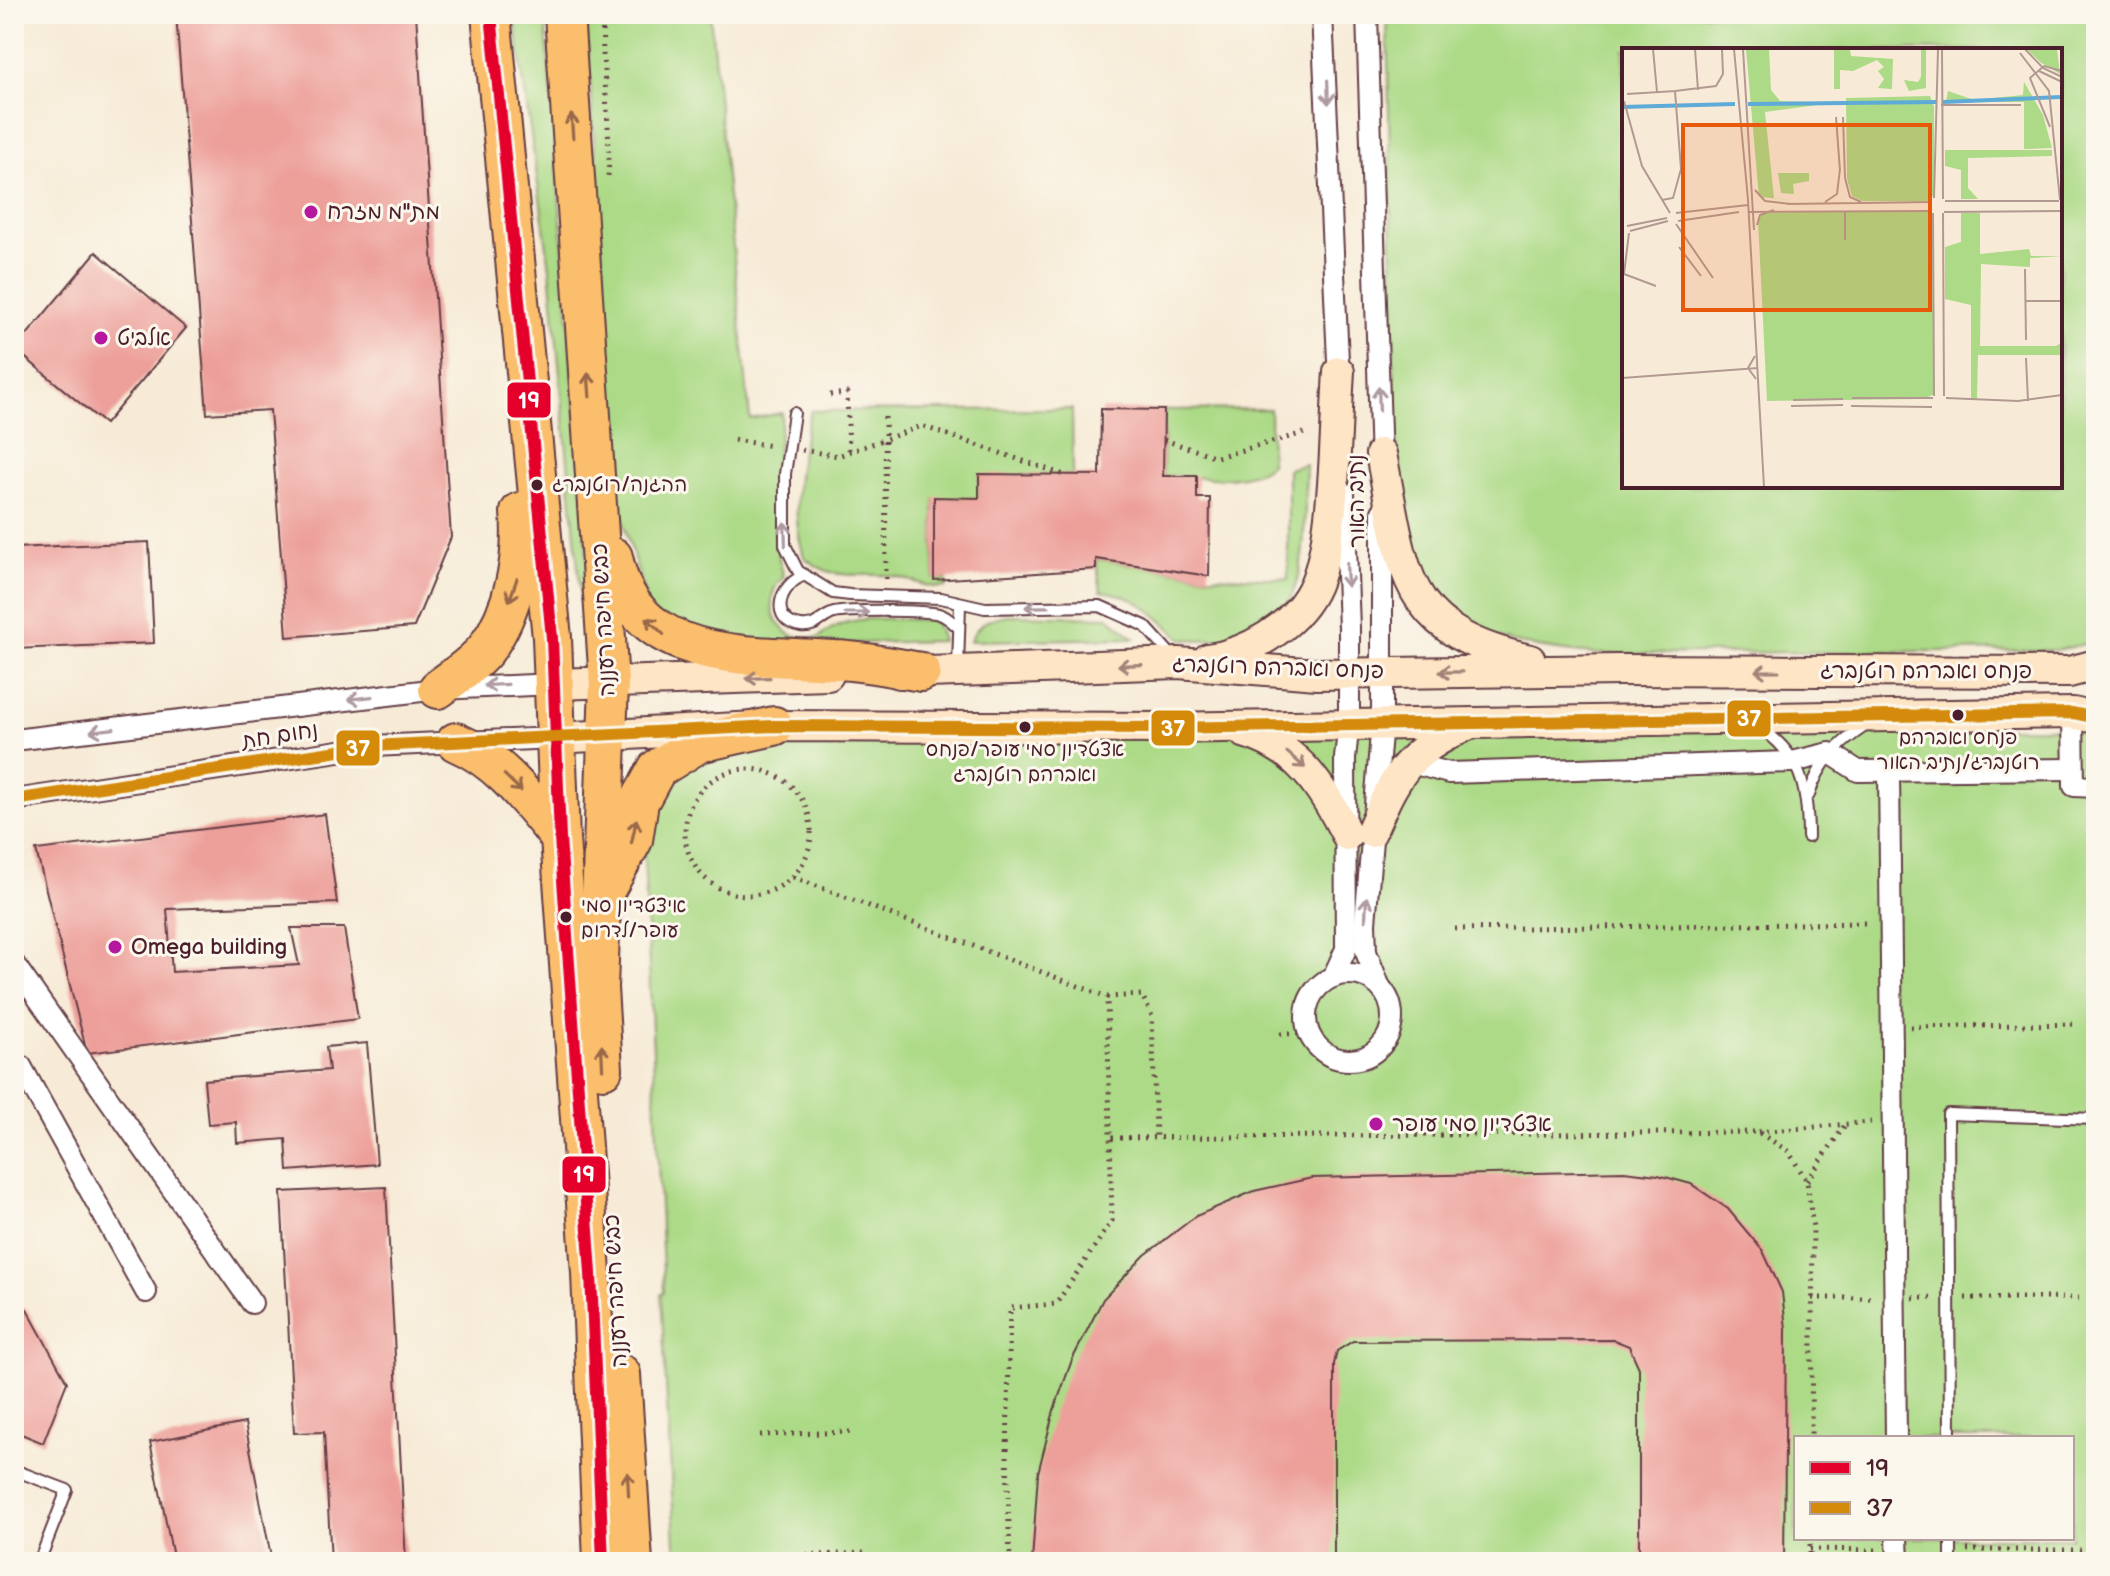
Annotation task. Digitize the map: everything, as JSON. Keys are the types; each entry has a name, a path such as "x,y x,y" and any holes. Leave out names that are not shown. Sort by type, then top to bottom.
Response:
{"highway":[{"name":"כביש חיפה רעננה","path":"491,14 555,684 560,838 591,1273 603,1562"},
{"name":"כביש חיפה רעננה","path":"564,14 609,683 610,736 598,988 633,1562"},
{"path":"438,689 486,649 505,613 517,577 521,528 506,355 505,150"},
{"path":"595,463 615,571 629,601 664,635 696,649 848,660 939,672"},
{"path":"600,900 633,840 639,802 657,769 699,743 774,726"},
{"path":"456,742 481,753 521,790 560,838"}],"main road":[{"path":"1178,663 1220,657 1252,644 1282,627 1313,590 1326,541 1339,372"},
{"path":"1381,454 1402,560 1428,612 1455,635 1489,650 1529,659 1619,670"},
{"name":"פנחס ואברהם רוטנברג","path":"555,684 1178,663 1347,674 1619,670 2069,672 2096,665"},
{"name":"פנחס ואברהם רוטנברג","path":"556,738 774,726 1226,727 1881,715 2085,716"},
{"path":"1226,727 1280,746 1306,769 1359,833 1419,750 1473,722"}],"street":[{"name":"נתיב האור","path":"1322,14 1349,628 1349,723 1345,758 1359,833 1366,952 1379,985"},
{"name":"נתיב האור","path":"1333,977 1346,949 1359,833 1382,722 1381,454 1367,14"},
{"name":"נחום חת","path":"14,740 438,689 555,684"},
{"path":"2085,716 2073,769 2074,786 2096,787"},
{"name":"נחום חת","path":"14,800 372,746 556,738"},
{"path":"1408,762 1449,773 1792,762 1830,753 1858,771 2073,769"},
{"path":"1889,771 1896,1436"},
{"path":"14,964 252,1303"},
{"path":"1362,976 1379,985 1388,997 1392,1027 1380,1047 1368,1056 1345,1060 1330,1056 1318,1047 1309,1033 1308,1004 1315,990 1333,977 1362,976"},
{"path":"14,1062 21,1066 146,1292"}],"lane":[{"path":"794,413 785,474 785,545 792,564 805,575 833,593 941,598 960,605 985,608 1100,606 1145,626 1164,643 1178,663"},
{"path":"805,575 788,583 780,597 783,613 795,624 811,626 838,613 937,613 959,628"},
{"path":"939,672 959,628 960,605"},
{"path":"1808,796 1815,776 1830,753 1881,715"},
{"path":"1743,717 1769,733 1804,778 1808,796 1808,837"},
{"path":"1950,1436 1948,1114 2093,1116"},
{"path":"14,1470 67,1490 39,1562"},
{"path":"1951,1544 1951,1562"}],"path":[{"path":"830,395 847,393 849,452"},
{"path":"885,417 886,596"},
{"path":"734,440 838,456 922,426 1064,475"},
{"path":"1164,440 1217,457 1304,433"},
{"path":"754,769 775,775 793,788 805,804 811,823 811,843 804,862 793,877 777,889 758,895 737,895 718,889 701,876 689,858 685,825 696,795 712,779 732,771 754,769"},
{"path":"793,877 1107,997 1142,995 1152,1016 1156,1138"},
{"path":"1455,929 1891,923"},
{"path":"1010,1562 1007,1455 1010,1308 1056,1304 1112,1221 1107,997"},
{"path":"1892,1027 2078,1024"},
{"path":"1280,1034 1309,1033"},
{"path":"1112,1138 1758,1132 1893,1120"},
{"path":"1807,1181 1846,1124"},
{"path":"1758,1132 1788,1151 1807,1181 1813,1228 1811,1436"},
{"path":"1812,1298 2080,1298"},
{"path":"760,1435 851,1432"},
{"path":"1810,1540 1810,1562"},
{"path":"1951,1544 2082,1550"},
{"path":"1810,1549 1897,1550"},
{"path":"766,1557 864,1553"}],"green space":[{"path":"514,14 545,14 593,631 584,632 550,269"},
{"path":"586,14 710,14 750,419 782,413 774,516 778,557 784,577 772,597 776,620 790,634 818,638 830,629 856,620 928,620 936,623 942,641 819,644 694,637 649,610 618,503"},
{"path":"1387,14 2096,14 2096,636 2084,644 2059,650 1595,654 1542,648 1500,638 1469,625 1445,606 1427,581 1405,507 1396,456"},
{"path":"1072,409 1073,475 979,475 979,498 934,498 934,579 946,579 947,587 928,586 884,575 839,574 816,566 804,557 796,502 811,411"},
{"path":"1270,409 1271,464 1260,471 1234,477 1163,476 1164,410"},
{"path":"1306,464 1301,566 1293,592 1280,614 1258,630 1226,638 1182,639 1137,602 1101,591 1096,559 1209,576 1288,579 1288,469"},
{"path":"1007,615 1108,617 1134,638 970,641 984,623"},
{"name":"אצטדיון סמי עופר","path":"2089,728 2096,731 2096,1562 676,1562 661,1294 664,1293 642,811 682,753 769,731"}],"building":[{"name":"מת\"מ מזרח","path":"176,14 416,14 451,537 414,627 287,637 270,410 207,414"},
{"name":"אלביט","path":"96,252 186,328 105,424 15,349"},
{"path":"1101,409 1164,410 1163,476 1197,476 1197,498 1210,498 1209,576 1096,559 1096,569 934,580 934,497 979,498 979,474 1100,475"},
{"path":"149,542 154,643 14,649 14,548"},
{"name":"Omega building","path":"325,814 337,903 167,909 172,972 299,965 291,928 344,928 358,1019 87,1053 36,850"},
{"path":"367,1043 377,1164 288,1171 286,1139 237,1143 236,1122 208,1124 204,1080 329,1070 326,1047"},
{"path":"1624,1171 1658,1175 1691,1184 1728,1209 1763,1251 1782,1292 1786,1329 1784,1562 1639,1562 1639,1368 1629,1346 1614,1340 1353,1341 1337,1351 1334,1364 1334,1562 1032,1562 1038,1473 1054,1410 1072,1360 1103,1299 1145,1255 1196,1216 1254,1191 1312,1178"},
{"path":"386,1187 406,1562 331,1562 324,1432 294,1433 281,1192"},
{"path":"14,1304 27,1309 67,1382 43,1443 14,1431"},
{"path":"245,1423 272,1562 174,1562 150,1442"}],"transit line":[{"name":"19","path":"491,14 552,638 560,838 591,1273 603,1562"},
{"name":"37","path":"14,800 372,746 774,726 1164,728 2073,713 2096,718"}],"place":[{"name":"מת\"מ מזרח","path":"311,212"},
{"name":"אלביט","path":"101,338"},
{"name":"ההגנה/רוטנברג","path":"537,485"},
{"name":"פנחס ואברהם רוטנברג/נתיב האור","path":"1958,715"},
{"name":"אצטדיון סמי עופר/פנחס ואברהם רוטנברג","path":"1025,727"},
{"name":"איצטדיון סמי עופר/לדרום","path":"566,917"},
{"name":"Omega building","path":"115,947"},
{"name":"אצטדיון סמי עופר","path":"1376,1124"}]}
